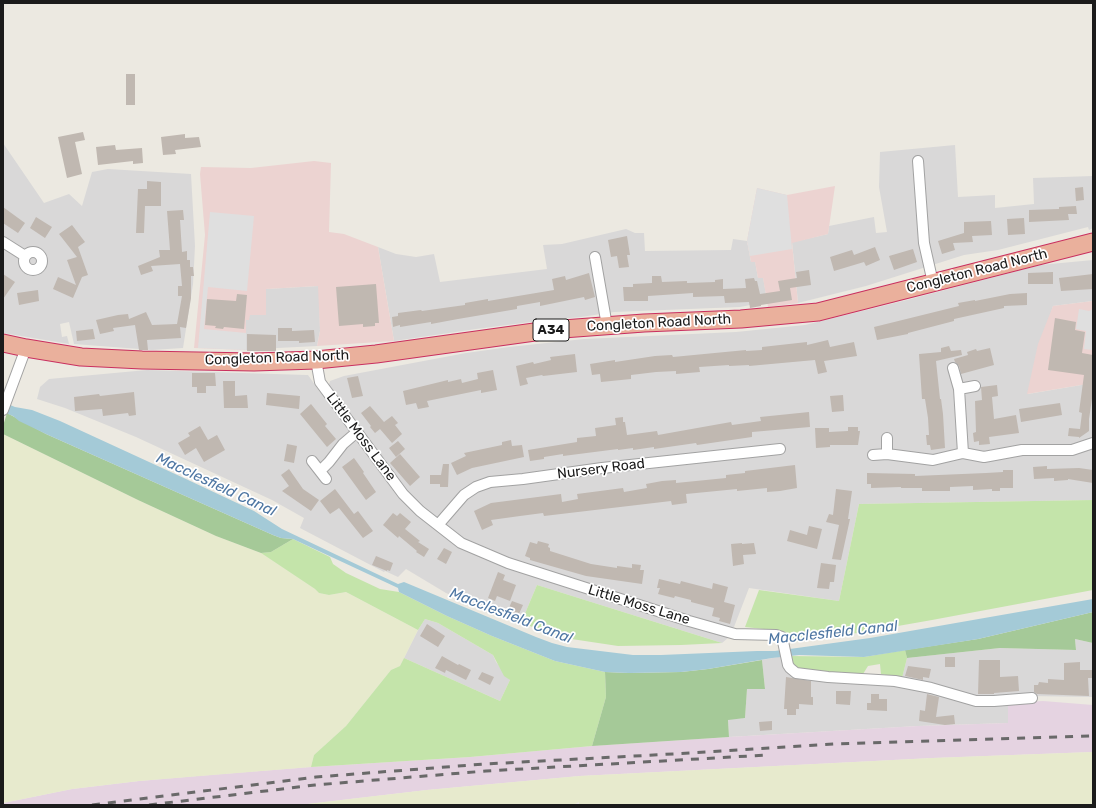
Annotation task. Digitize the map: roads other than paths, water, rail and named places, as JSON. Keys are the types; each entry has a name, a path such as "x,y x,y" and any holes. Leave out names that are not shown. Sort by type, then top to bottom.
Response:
{"highway":[{"name":"Congleton Road North","path":"3,343 81,356 142,360 254,362 316,360 376,354 549,330 741,319 818,312 1093,242"}],"street":[{"path":"918,161 924,243 933,283"},
{"path":"3,242 25,256"},
{"path":"596,258 607,326"},
{"path":"3,410 26,348"},
{"name":"Little Moss Lane","path":"316,360 320,382 403,494 420,511 461,543 508,563 689,621 735,634 776,634 782,637 788,665 796,673 828,677 895,681 931,688 976,701 994,702 1032,698"},
{"path":"953,368 959,389 963,453"},
{"path":"959,389 975,386"},
{"path":"312,461 323,475 329,462 343,444 357,432"},
{"path":"887,438 887,454"},
{"path":"873,455 887,454 934,460 963,453 984,457 1022,450 1072,450 1093,443"},
{"name":"Nursery Road","path":"438,524 464,495 476,487 490,482 602,468 780,449"}],"water":[{"path":"3,402 15,407 32,410 60,421 186,479 254,511 282,529 398,584 404,582 536,637 567,647 633,655 775,651 870,638 1093,599 1093,612 978,639 864,657 799,655 681,672 605,672 555,661 447,616 399,592 398,588 293,539 281,538 273,535 19,421 13,416 3,412"}],"railway":[{"path":"92,805 316,777 485,764 834,744 1093,736"},
{"path":"149,805 315,785 486,771 767,755"}],"water label":[{"name":"Macclesfield Canal","path":"216,485"},
{"name":"Macclesfield Canal","path":"511,616"},
{"name":"Macclesfield Canal","path":"833,633"}]}
